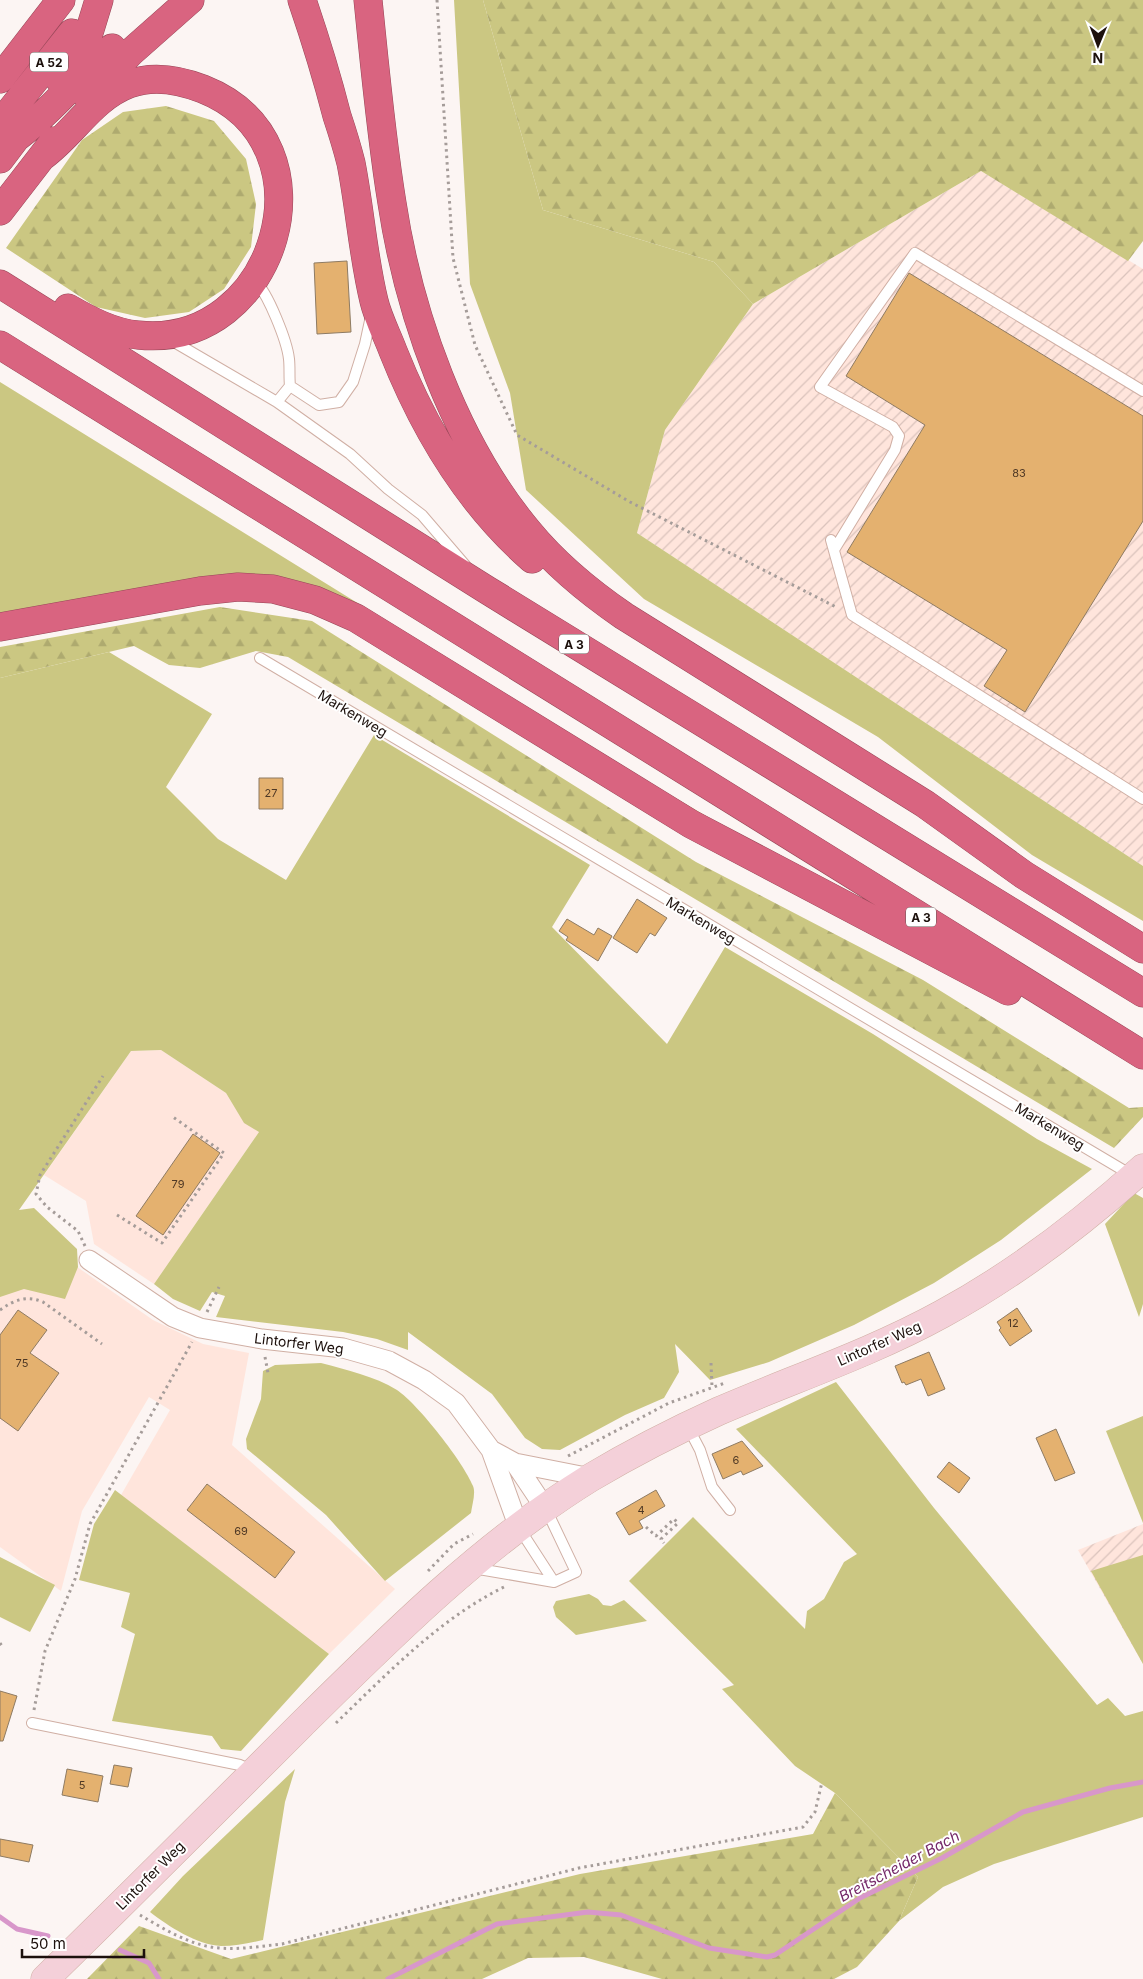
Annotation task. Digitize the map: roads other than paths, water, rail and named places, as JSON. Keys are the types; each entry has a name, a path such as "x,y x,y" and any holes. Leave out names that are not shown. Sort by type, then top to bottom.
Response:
{"highway":[{"path":"0,52 40,0"},
{"name":"A 52","path":"0,79 61,0"},
{"name":"A 52","path":"8,131 98,0"},
{"path":"0,159 8,131 42,118 68,88 99,59 172,0"},
{"path":"0,211 79,108 110,73 190,0"},
{"path":"302,0 322,61 350,162 374,303 402,374 422,417 447,459 480,506 526,554 569,590 624,616"},
{"path":"368,0 385,159 398,238 421,322 451,404 480,462 495,487 528,532 583,586 624,616 925,804 1024,876 1143,949"},
{"path":"4,287 52,301 96,323 124,333 163,335 193,328 217,316 238,300 254,280 267,258 273,242 279,209 279,190 275,169 263,141 241,113 225,100 191,84 152,79 132,83 115,90 103,98 57,146 43,156"},
{"name":"A 3","path":"4,287 487,590 1143,992"},
{"name":"A 3","path":"0,345 1143,1055"},
{"path":"0,627 200,591 238,588 273,590 315,600 356,618 691,824 1143,1062"}],"main road":[{"name":"Lintorfer Weg","path":"45,1979 417,1613 470,1567 545,1508 591,1478 687,1426 874,1347 941,1314 992,1283 1060,1237 1140,1176"}],"street":[{"name":"Lintorfer Weg","path":"89,1260 173,1317 200,1328 262,1339 343,1348 389,1361 424,1380 456,1403 491,1450 519,1528"},
{"name":"Lintorfer Weg","path":"491,1450 515,1463 591,1478"},
{"name":"Lintorfer Weg","path":"515,1463 545,1508"}],"lane":[{"path":"1143,391 915,253 820,387 893,427 899,436 895,450 832,545 852,615 1143,799"},
{"path":"254,280 267,297 284,338 289,358 290,386 277,402"},
{"path":"290,386 319,405 339,402 353,382 365,344 374,303"},
{"path":"163,335 277,402 350,454 388,489 422,515 487,590"},
{"name":"Markenweg","path":"260,658 1140,1176"},
{"path":"687,1426 700,1450 712,1487 730,1510"},
{"path":"470,1567 554,1582 576,1572 545,1508"},
{"path":"519,1528 554,1582"},
{"path":"32,1723 240,1765 255,1771"}],"waterway":[{"name":"Breitscheider Bach","path":"388,1979 497,1924 588,1912 621,1915 709,1948 767,1957 775,1955 860,1898 942,1858 1023,1812 1110,1788 1143,1782"},
{"path":"0,1917 17,1929 48,1936"},
{"path":"120,1950 149,1963 159,1979"}]}
